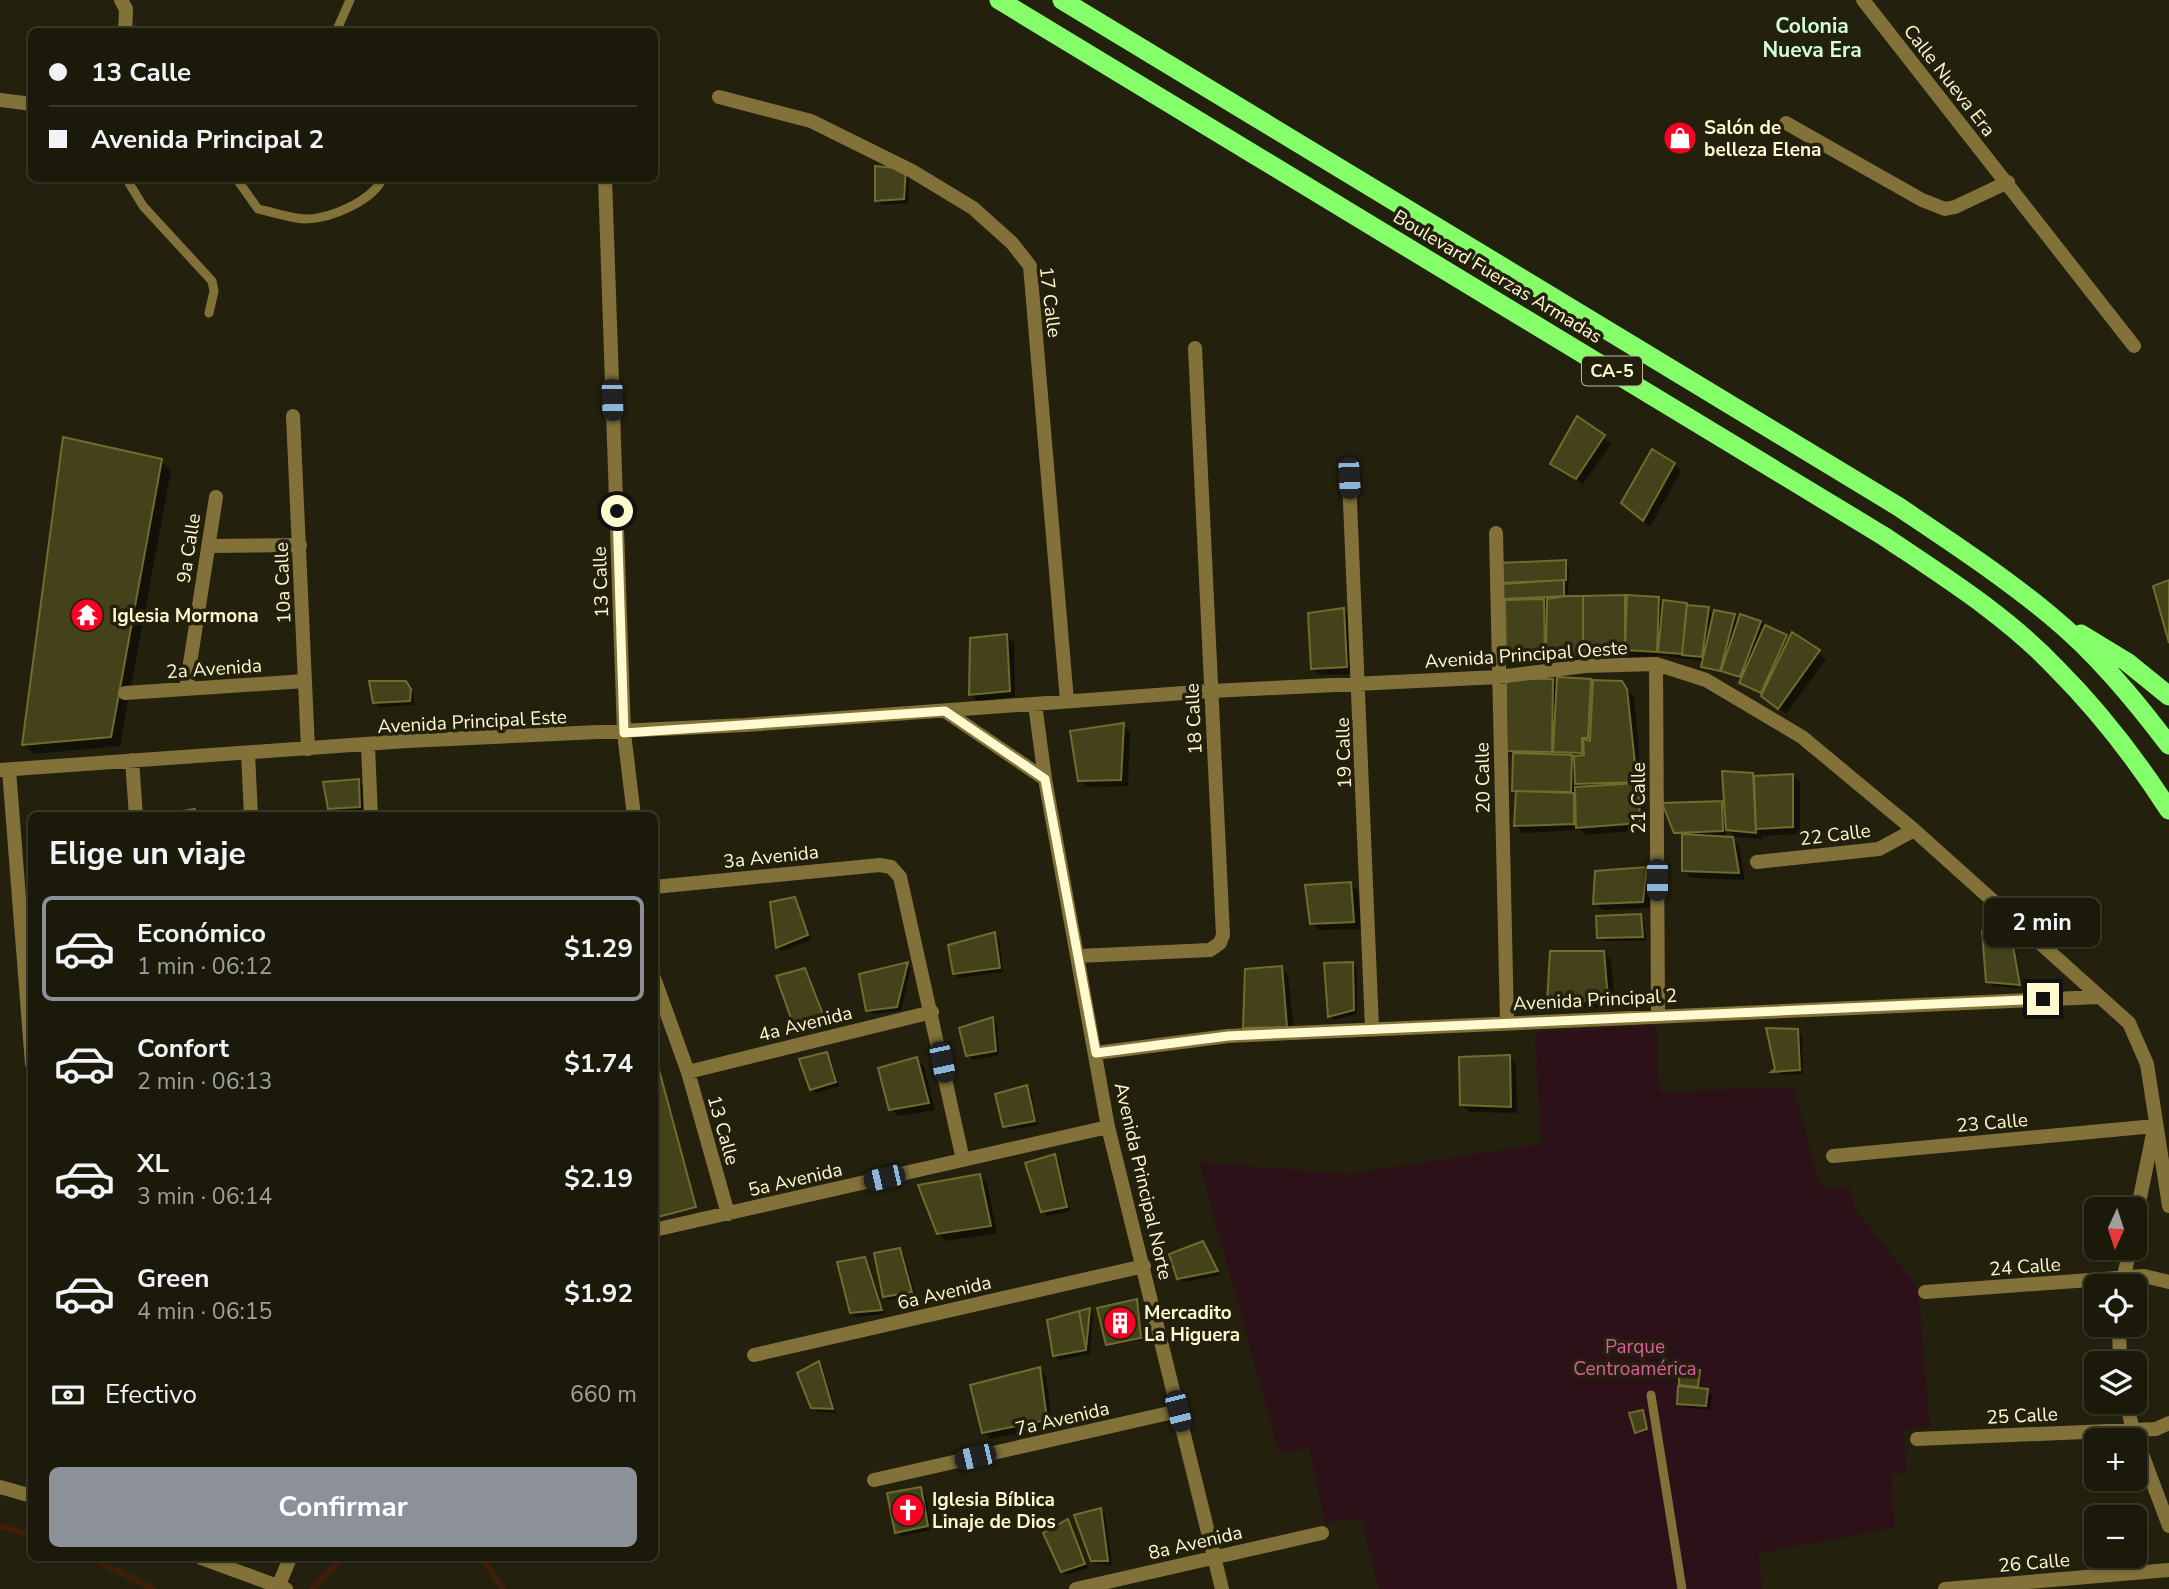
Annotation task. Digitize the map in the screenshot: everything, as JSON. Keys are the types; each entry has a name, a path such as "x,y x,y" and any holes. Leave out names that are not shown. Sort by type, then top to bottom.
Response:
{"highway":[{"name":"Boulevard Fuerzas Armadas","path":"999,0 1882,535 1952,582 2000,618 2055,666 2108,726 2169,810"},
{"name":"Boulevard Fuerzas Armadas","path":"1062,0 1899,507 1978,560 2053,617 2126,689 2169,745"},
{"path":"2053,617 2127,662 2169,696"}],"street":[{"path":"121,0 126,9 125,28"},
{"name":"Calle Nueva Era","path":"1863,0 2134,346"},
{"name":"17 Calle","path":"719,97 811,121 912,171 973,208 1012,243 1030,266 1067,701"},
{"path":"0,100 28,104"},
{"path":"1786,123 1922,200 1945,209 1955,208 2008,182"},
{"name":"13 Calle","path":"605,182 624,733 634,812"},
{"name":"18 Calle","path":"1078,956 1210,950 1220,943 1223,935 1195,348"},
{"name":"10a Calle","path":"293,415 308,749"},
{"name":"19 Calle","path":"1349,478 1360,685 1372,1028"},
{"name":"9a Calle","path":"186,689 216,497"},
{"name":"20 Calle","path":"1496,533 1507,1022"},
{"path":"208,546 300,545"},
{"name":"Avenida Principal Oeste","path":"945,711 1211,691 1499,677 1585,666 1656,664 1706,680 1801,737 1914,830 2129,1023 2147,1064 2169,1206"},
{"name":"21 Calle","path":"1656,664 1658,1015"},
{"name":"2a Avenida","path":"125,693 305,681"},
{"name":"Avenida Principal Norte","path":"1035,704 1045,779 1108,1127 1222,1589"},
{"path":"945,711 1045,779"},
{"name":"Avenida Principal Este","path":"5,770 945,711"},
{"path":"368,746 372,812"},
{"path":"247,753 251,812"},
{"path":"132,760 136,812"},
{"path":"5,770 28,1020"},
{"name":"22 Calle","path":"1757,862 1879,849 1914,830"},
{"name":"3a Avenida","path":"658,887 880,865 891,867 900,877 932,1012"},
{"name":"Avenida Principal 2","path":"1096,1053 1228,1036 2098,997"},
{"name":"13 Calle","path":"658,999 688,1072 728,1214"},
{"path":"932,1012 963,1160"},
{"name":"4a Avenida","path":"688,1072 932,1012"},
{"name":"Avenida Principal Oeste","path":"2140,1197 2155,1126"},
{"name":"23 Calle","path":"1833,1156 2155,1126"},
{"name":"5a Avenida","path":"658,1229 1108,1127"},
{"name":"6a Avenida","path":"754,1356 1144,1266"},
{"name":"24 Calle","path":"2147,1277 2169,1282"},
{"name":"24 Calle","path":"1925,1292 2084,1285"},
{"name":"7a Avenida","path":"874,1480 1178,1411"},
{"name":"25 Calle","path":"2147,1429 2156,1429 2169,1423"},
{"name":"25 Calle","path":"1917,1440 2084,1432"},
{"path":"2147,1467 2169,1526"},
{"path":"0,1487 28,1495"},
{"name":"8a Avenida","path":"1076,1589 1322,1533"},
{"path":"209,1561 282,1588 289,1561"},
{"name":"26 Calle","path":"1945,1589 2169,1570"}],"lane":[{"path":"338,28 350,0"},
{"path":"128,182 143,206 212,281 214,291 209,313"},
{"path":"239,182 258,209 307,219 342,211 378,188 381,182"},
{"path":"1651,1395 1682,1589"}],"green space":[{"name":"Parque Centroamérica","path":"1657,1025 1659,1092 1793,1087 1821,1187 1851,1187 1854,1208 1918,1288 1930,1428 1903,1430 1907,1473 1892,1475 1894,1528 1759,1553 1762,1589 1379,1589 1361,1518 1325,1523 1309,1448 1279,1453 1199,1162 1348,1174 1541,1144 1535,1032"}],"building":[{"path":"875,166 906,169 904,199 875,201"},
{"path":"1577,416 1605,435 1576,479 1550,464"},
{"name":"Iglesia Mormona","path":"63,437 162,459 111,737 22,745"},
{"path":"1652,449 1675,463 1643,521 1621,503"},
{"path":"1566,560 1566,580 1500,583 1499,563"},
{"path":"1564,580 1564,596 1503,599 1502,584"},
{"path":"2169,580 2169,643 2153,586"},
{"path":"1625,595 1625,655 1583,655 1583,596"},
{"path":"1627,595 1659,597 1657,652 1625,650"},
{"path":"1583,596 1583,655 1546,655 1547,599"},
{"path":"1544,599 1545,657 1506,657 1505,600"},
{"path":"1663,600 1687,603 1682,654 1658,652"},
{"path":"1687,605 1709,607 1702,657 1682,655"},
{"path":"1344,608 1347,667 1311,669 1308,613"},
{"path":"1714,610 1735,614 1720,671 1701,667"},
{"path":"1740,614 1761,621 1740,677 1721,671"},
{"path":"1765,625 1787,635 1761,693 1739,683"},
{"path":"1792,632 1820,650 1778,709 1761,696"},
{"path":"1007,634 1010,691 969,695 970,638"},
{"path":"1557,677 1591,679 1588,738 1582,738 1582,753 1553,752"},
{"path":"1511,679 1553,679 1552,752 1506,751 1506,683"},
{"path":"1593,680 1622,681 1627,689 1637,782 1575,784 1574,756 1584,755 1583,739 1590,741"},
{"path":"369,681 406,681 411,689 410,701 373,703"},
{"path":"1124,723 1121,780 1078,781 1070,731"},
{"path":"1513,753 1572,755 1571,792 1512,791"},
{"path":"1722,771 1753,773 1756,833 1726,830"},
{"path":"1793,774 1793,827 1756,829 1754,776"},
{"path":"359,779 360,807 328,809 323,782"},
{"path":"1639,783 1640,823 1576,828 1575,787"},
{"path":"1516,791 1574,793 1574,824 1514,826"},
{"path":"1722,801 1723,831 1674,833 1662,803"},
{"path":"1682,834 1733,837 1739,873 1682,871"},
{"path":"1647,867 1643,902 1593,904 1595,871"},
{"path":"1351,882 1354,922 1310,924 1305,885"},
{"path":"795,897 808,935 776,948 770,902"},
{"path":"1641,914 1643,937 1597,938 1596,916"},
{"path":"2010,929 2020,985 1986,982 1982,931"},
{"path":"995,932 1000,968 953,974 948,945"},
{"path":"1550,951 1604,951 1608,1000 1547,1003"},
{"path":"908,962 897,1007 866,1011 859,974"},
{"path":"1353,962 1354,1010 1328,1017 1324,963"},
{"path":"1282,966 1287,1027 1243,1028 1245,969"},
{"path":"805,968 826,1022 793,1024 776,976"},
{"path":"993,1017 996,1051 966,1056 959,1028"},
{"path":"1766,1028 1798,1029 1800,1070 1771,1072 1775,1069"},
{"path":"827,1052 836,1082 810,1090 799,1059"},
{"path":"1510,1055 1511,1107 1460,1105 1459,1057"},
{"path":"917,1057 929,1103 889,1110 878,1068"},
{"path":"658,1066 696,1207 658,1217"},
{"path":"1027,1085 1035,1121 1003,1127 995,1094"},
{"path":"1055,1154 1067,1207 1041,1212 1025,1163"},
{"path":"980,1174 991,1226 937,1234 918,1185"},
{"path":"1203,1241 1218,1271 1177,1279 1169,1254"},
{"path":"900,1248 912,1292 883,1297 874,1253"},
{"path":"865,1257 882,1310 850,1313 837,1262"},
{"name":"Mercadito La Higuera","path":"1137,1299 1141,1338 1106,1345 1097,1308"},
{"path":"1090,1308 1086,1350 1053,1356 1047,1320"},
{"path":"1079,1311 1086,1350 1053,1356 1047,1320"},
{"path":"819,1361 833,1409 811,1408 797,1373"},
{"path":"1040,1367 1047,1420 982,1433 970,1385"},
{"path":"1679,1370 1700,1370 1698,1387 1679,1385"},
{"path":"1678,1386 1708,1389 1706,1406 1677,1404"},
{"path":"1643,1410 1647,1429 1635,1433 1629,1413"},
{"name":"Iglesia Bíblica Linaje de Dios","path":"921,1487 928,1526 895,1533 887,1493"},
{"path":"1101,1508 1108,1561 1091,1561 1074,1515"},
{"path":"1068,1519 1085,1564 1061,1572 1043,1533"}],"waterway":[{"path":"0,1526 28,1534"},
{"path":"98,1561 153,1589"},
{"path":"312,1589 340,1561"},
{"path":"484,1561 503,1589"}],"place":[{"name":"Salón de belleza Elena","path":"1680,138"},
{"name":"Iglesia Mormona","path":"87,615"},
{"name":"Mercadito La Higuera","path":"1120,1323"},
{"name":"Iglesia Bíblica Linaje de Dios","path":"908,1510"}],"district":[{"name":"Colonia Nueva Era","path":"1812,38"}],"route":[{"path":"617,511 624,733 945,711 1045,779 1096,1053 1228,1036 2043,999"}]}
